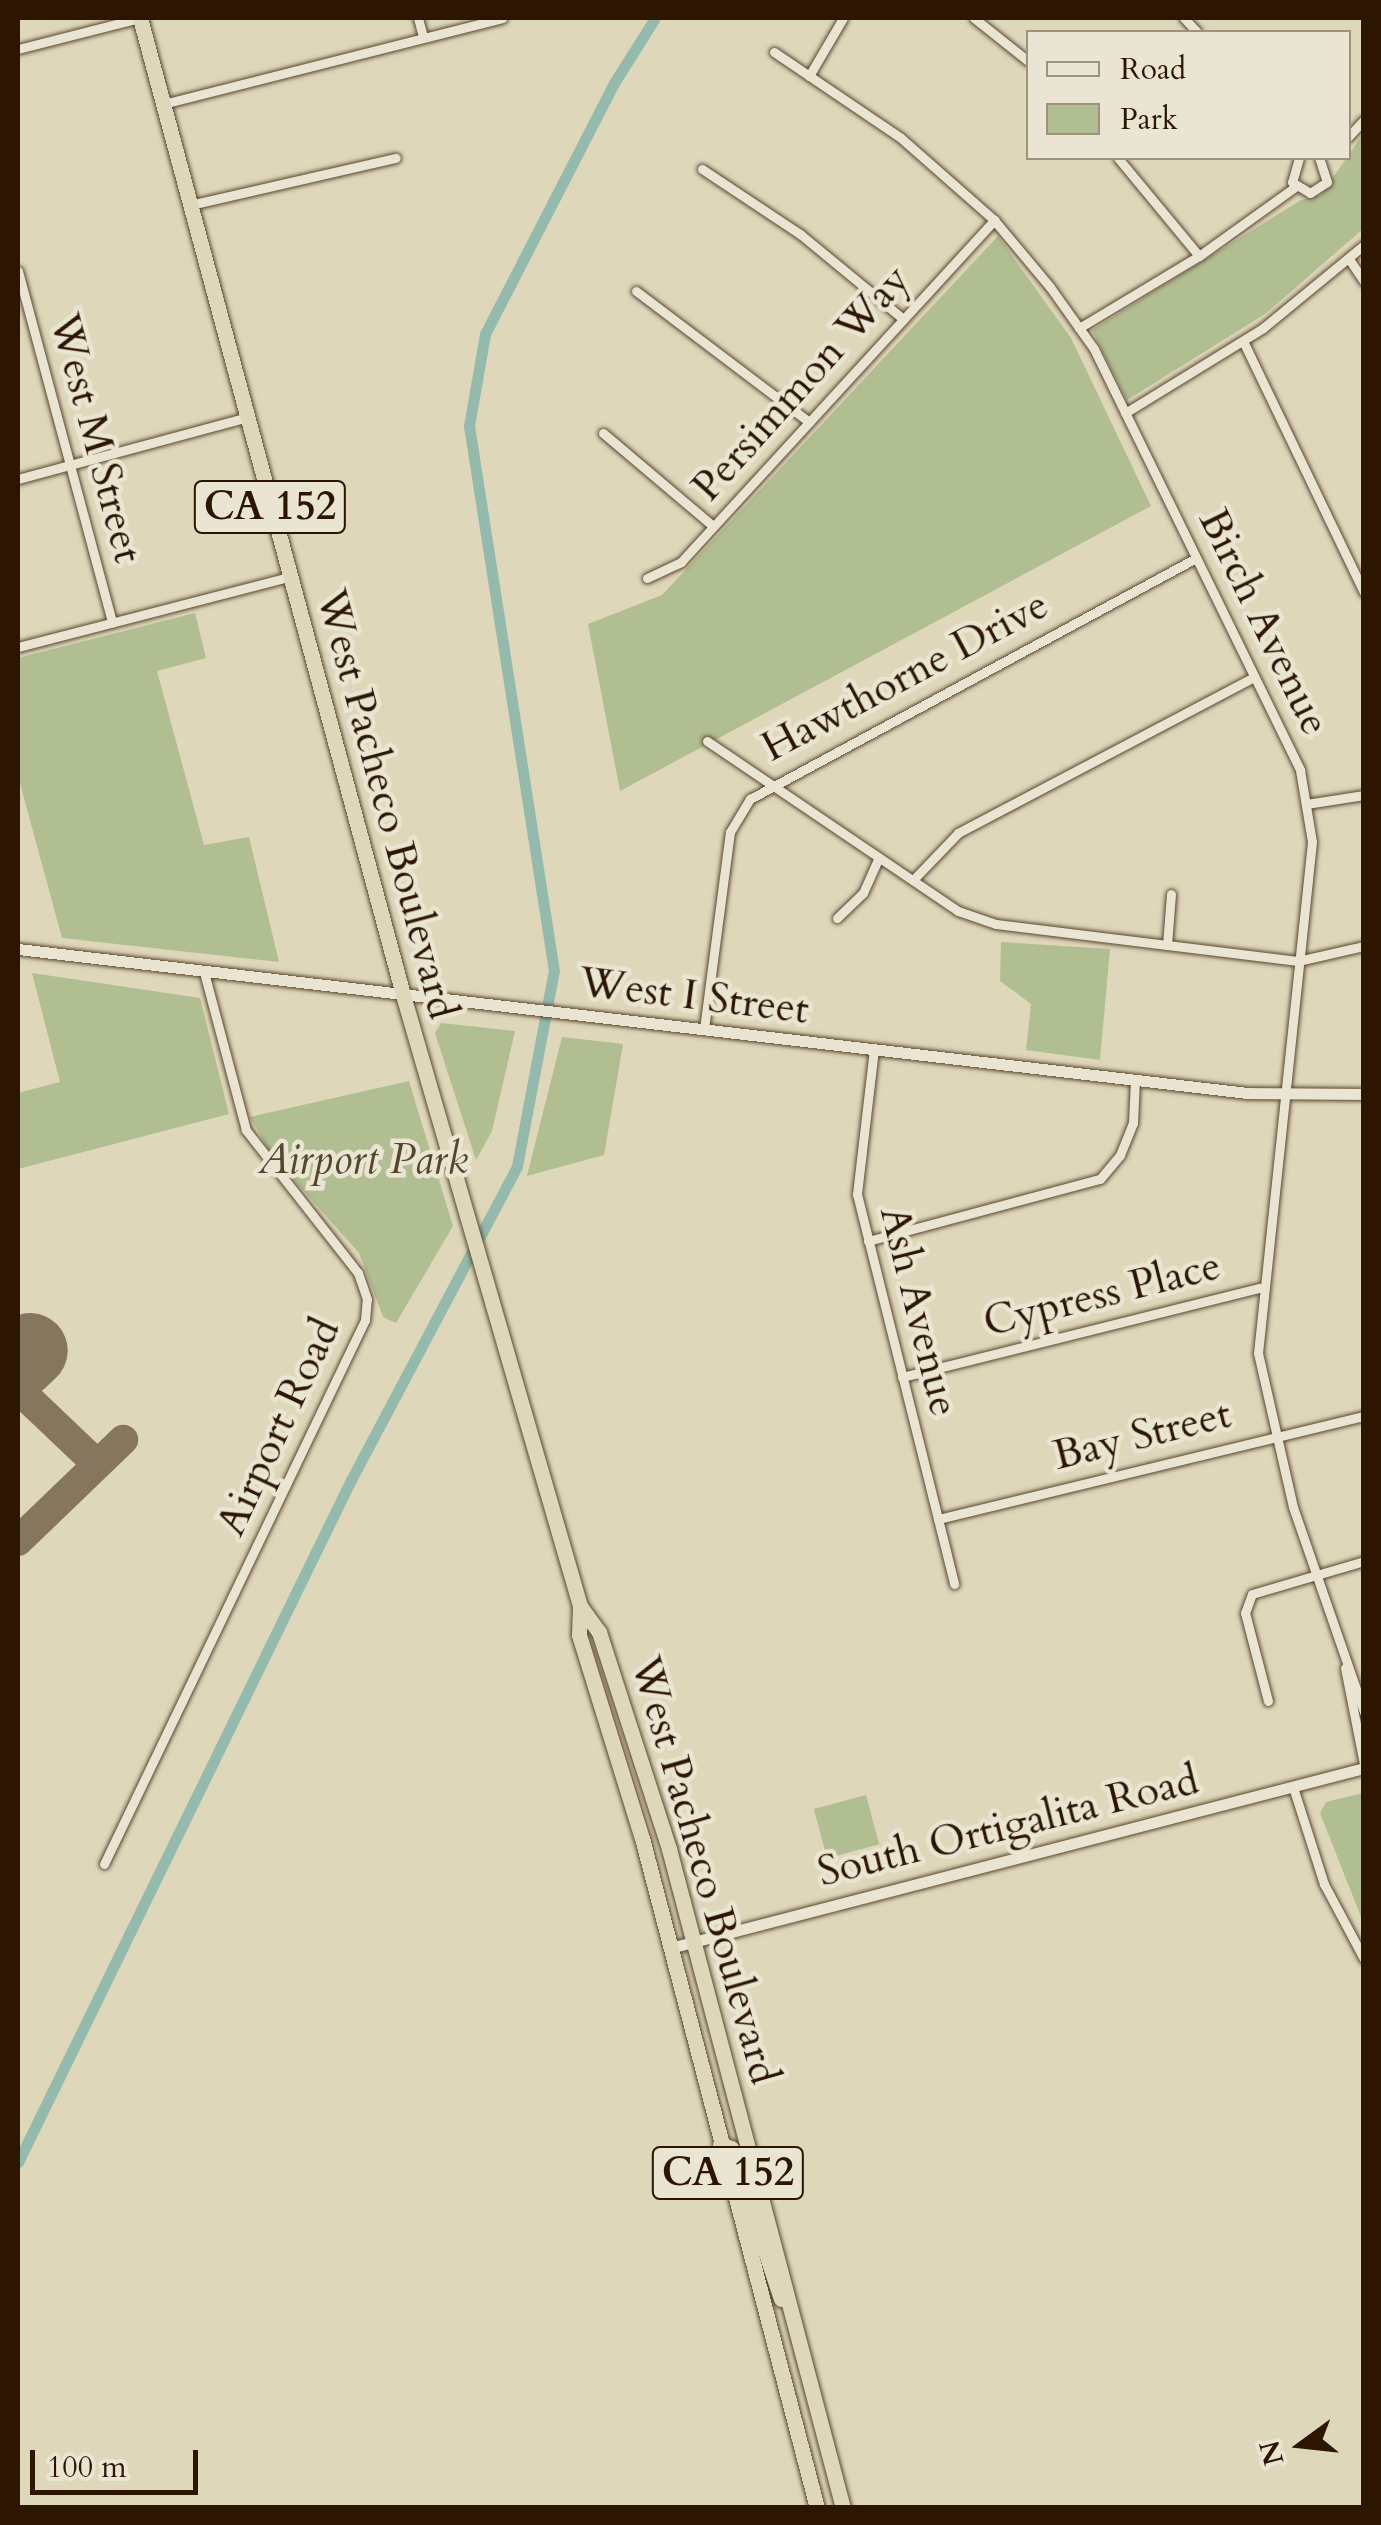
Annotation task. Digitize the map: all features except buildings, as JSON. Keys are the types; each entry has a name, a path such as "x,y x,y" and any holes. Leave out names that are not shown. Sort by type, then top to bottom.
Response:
{"highway":[{"name":"West Pacheco Boulevard","path":"140,18 403,995 580,1606 579,1635 670,1948 816,2508"},
{"name":"West Pacheco Boulevard","path":"580,1606 599,1632 694,1941 843,2508"},
{"path":"720,2144 731,2148 767,2267 802,2348"}],"street":[{"path":"18,49 140,18"},
{"path":"418,18 422,37"},
{"path":"163,104 502,18"},
{"path":"809,76 844,18"},
{"path":"974,18 1026,59"},
{"name":"Birch Avenue","path":"774,52 902,138 994,220 1079,328 1125,413 1300,770 1312,842 1260,1288 1258,1353 1275,1435 1345,1665 1364,1712"},
{"path":"190,205 396,158"},
{"path":"1120,160 1199,256"},
{"path":"1295,187 1290,176 1297,160"},
{"path":"1079,328 1199,256 1295,187 1320,190 1329,173 1324,160"},
{"path":"702,169 800,234 903,319"},
{"name":"Persimmon Way","path":"648,578 681,562 994,220"},
{"path":"1125,413 1243,341 1364,245"},
{"path":"1349,258 1364,281"},
{"name":"West M Street","path":"18,271 112,623"},
{"path":"636,291 809,422"},
{"path":"1243,341 1364,592"},
{"path":"18,479 247,417"},
{"path":"603,433 714,526"},
{"name":"Hawthorne Drive","path":"704,1030 730,832 750,798 770,783 1196,558"},
{"path":"18,647 288,577"},
{"path":"913,880 958,833 1254,676"},
{"path":"707,740 958,911 996,924 1298,961 1364,946"},
{"path":"1306,804 1364,796"},
{"path":"837,918 864,893 879,857"},
{"path":"1167,944 1171,894"},
{"name":"West I Street","path":"18,949 1283,1096 1364,1094"},
{"name":"Airport Road","path":"104,1864 360,1339 366,1309 346,1254 246,1130 204,972"},
{"name":"Ash Avenue","path":"874,1049 857,1194 954,1584"},
{"path":"868,1242 1100,1179 1120,1154 1133,1123 1135,1079"},
{"name":"Cypress Place","path":"902,1377 1260,1288"},
{"name":"Bay Street","path":"938,1519 1364,1416"},
{"path":"1268,1701 1245,1613 1249,1598 1260,1587 1364,1561"},
{"name":"Birch Avenue","path":"1345,1665 1343,1686 1364,1766"},
{"name":"South Ortigalita Road","path":"670,1948 1364,1766"},
{"path":"1294,1787 1324,1884 1364,1960"}],"green space":[{"path":"1363,134 1363,229 1265,314 1127,400 1092,330 1301,200 1321,195 1345,160 1351,160 1351,151"},
{"path":"998,236 1071,338 1151,506 620,791 588,624 662,595"},
{"path":"195,613 206,658 157,671 204,845 249,837 279,962 62,938 18,776 18,658"},
{"path":"1001,942 1110,949 1100,1060 1026,1050 1031,1004 1000,981"},
{"path":"32,973 200,998 229,1114 18,1169 18,1093 60,1082"},
{"path":"441,1023 515,1031 492,1131 476,1160 435,1033"},
{"path":"562,1037 623,1044 604,1155 527,1176"},
{"name":"Airport Park","path":"409,1081 453,1226 396,1323 383,1317 359,1253 271,1154 250,1117"},
{"path":"1364,1793 1363,1922 1320,1813 1326,1802"},
{"path":"866,1795 879,1844 827,1858 814,1809"}],"waterway":[{"path":"18,2162 351,1480 517,1166 554,971 469,426 485,334 614,83 655,18"}],"taxiway":[{"path":"18,1389 97,1464"},
{"path":"18,1541 123,1440"}],"runway":[{"path":"18,1361 30,1350"}]}
